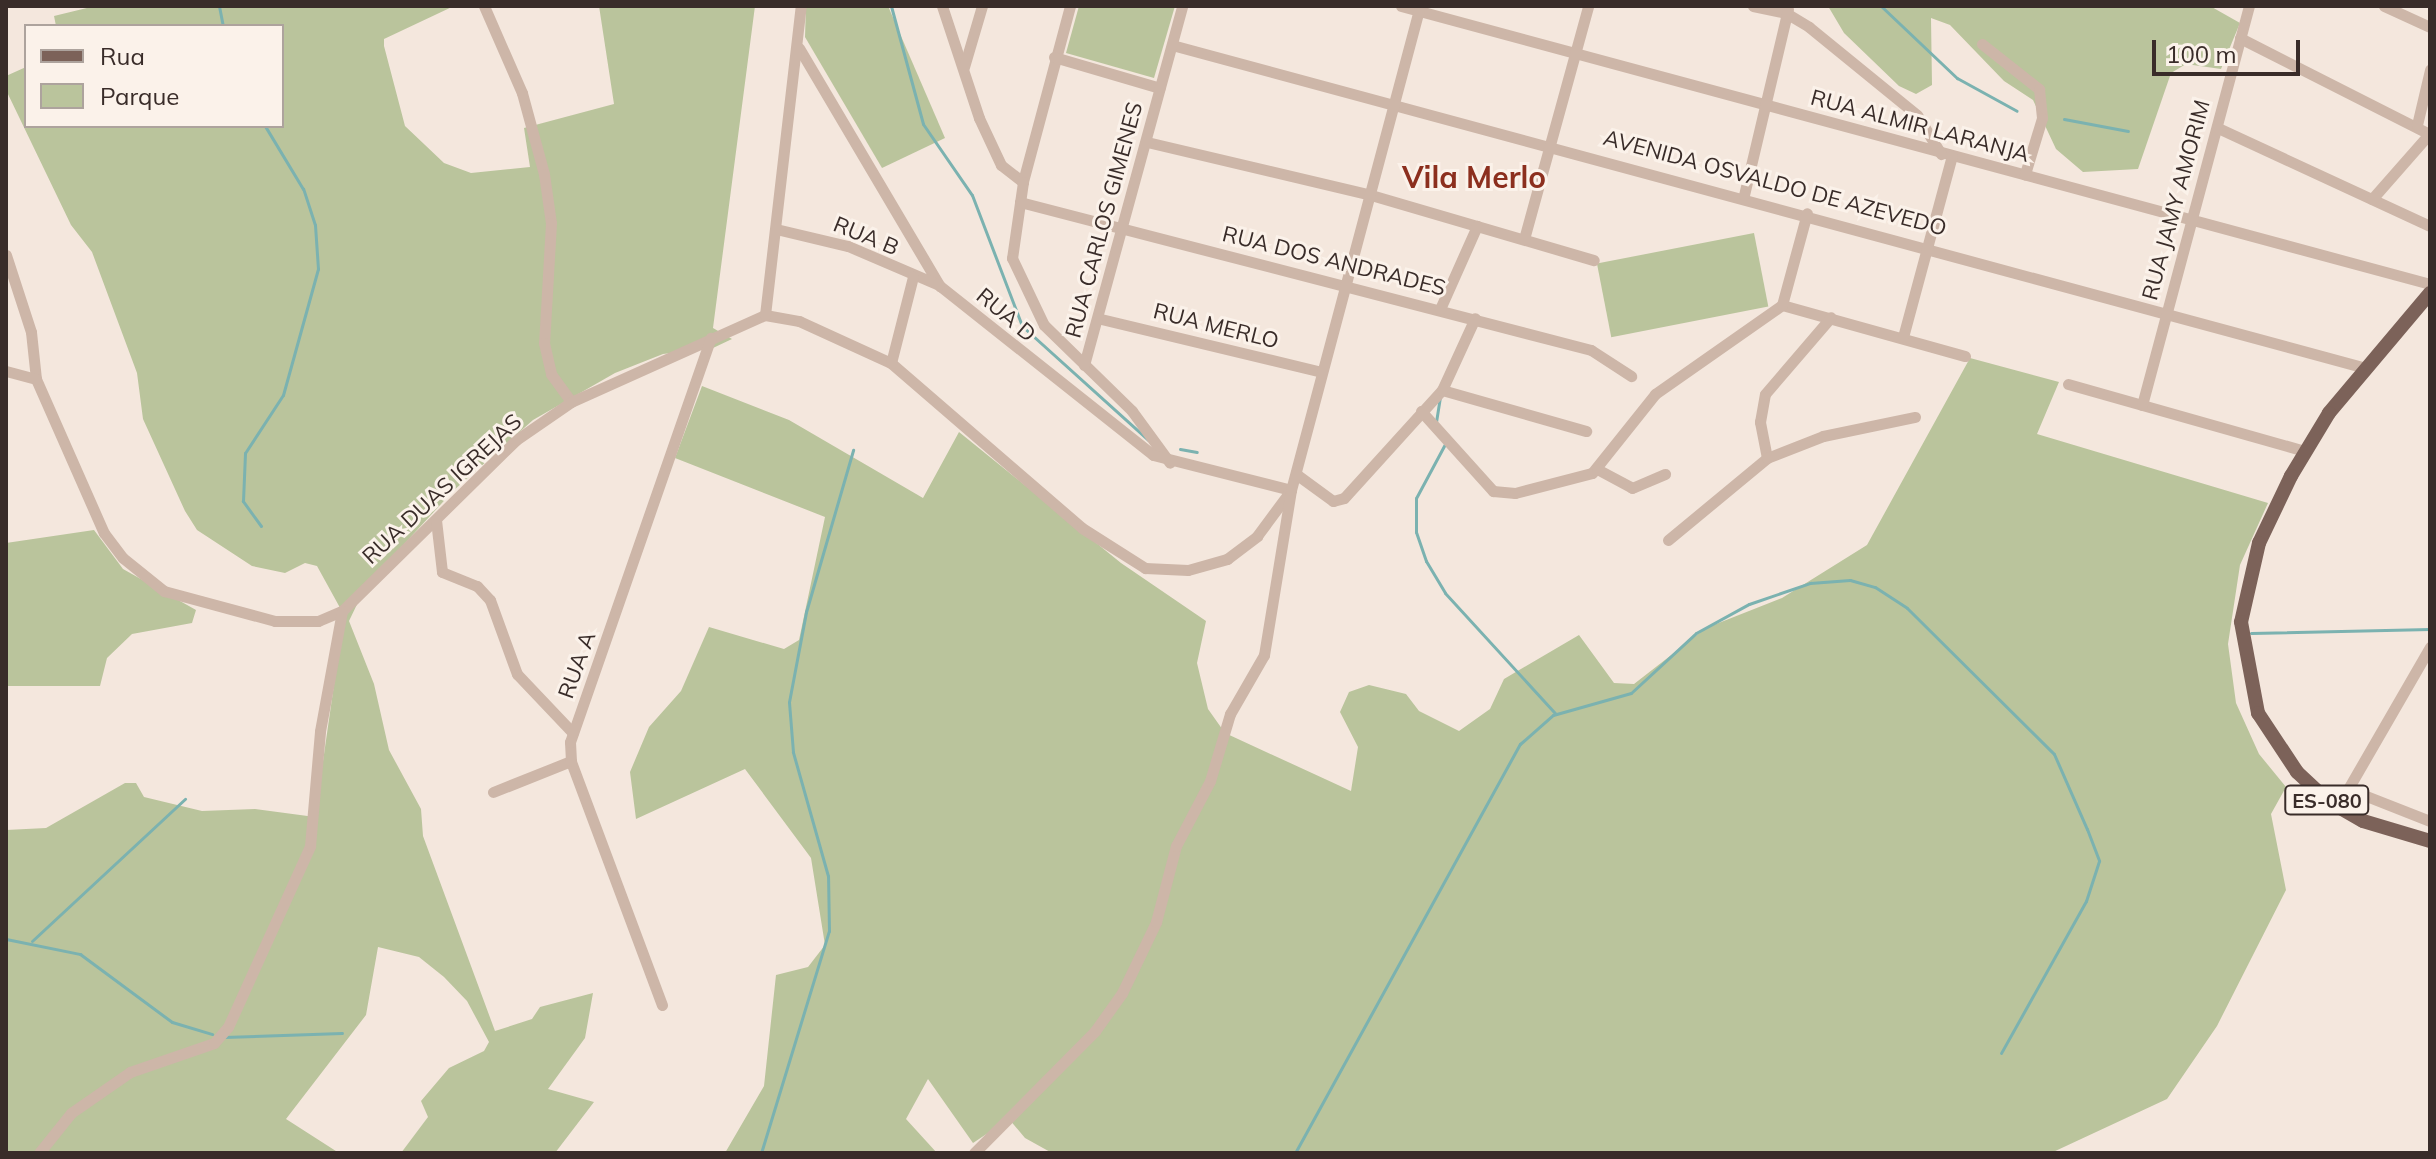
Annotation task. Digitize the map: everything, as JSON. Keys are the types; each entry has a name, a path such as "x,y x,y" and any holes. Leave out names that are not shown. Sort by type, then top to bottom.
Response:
{"main road":[{"name":"ES-080","path":"2430,293 2366,368 2305,451 2259,543 2241,622 2252,696 2270,735 2297,772 2337,808 2430,841"}],"street":[{"path":"484,6 522,93 541,159 551,223 544,343 551,374 571,402"},
{"path":"801,6 799,48 765,315 799,321 891,363 1082,528 1145,568 1188,570 1227,559 1257,536 1291,490"},
{"path":"942,6 999,160 1023,182"},
{"path":"963,68 982,6"},
{"path":"1070,6 1023,182 1012,258 1044,325 1084,365"},
{"name":"RUA CARLOS GIMENES","path":"1170,463 1132,411 1084,365 1101,319 1182,6"},
{"name":"RUA ALMIR LARANJA","path":"1401,6 1764,102 1947,155 2192,217 2430,284"},
{"path":"1524,239 1588,6"},
{"path":"1753,6 1787,10 1917,115 1947,155 1903,337"},
{"name":"RUA JAMY AMORIM","path":"2142,405 2249,6"},
{"path":"2384,6 2430,27"},
{"path":"974,1153 1095,1031 1138,961 1176,846 1210,781 1230,714 1264,655 1291,490 1419,9"},
{"path":"1744,195 1787,10"},
{"path":"2240,38 2430,133 2372,199"},
{"path":"1982,44 2034,82 2042,99 2025,174"},
{"name":"AVENIDA OSVALDO DE AZEVEDO","path":"1172,45 1744,195 2366,368"},
{"name":"RUA D","path":"799,48 940,286 1127,436 1170,463 1291,490"},
{"path":"1054,57 1160,88"},
{"path":"2417,125 2430,70"},
{"path":"2218,128 2430,226"},
{"path":"1147,142 1371,195 1594,260"},
{"name":"RUA DOS ANDRADES","path":"1020,202 1346,284 1591,350 1631,376"},
{"path":"1421,411 1499,493 1597,469 1655,394 1782,305 1807,213"},
{"path":"1440,309 1477,226"},
{"name":"RUA B","path":"776,229 848,246 913,277 940,286"},
{"name":"RUA DUAS IGREJAS","path":"6,255 31,332 36,379 104,533 148,582 181,598 275,621 318,621 342,611 516,440 571,402 765,315"},
{"path":"891,363 913,277"},
{"path":"1782,305 1965,356"},
{"path":"1767,458 1760,422 1765,394 1831,317"},
{"path":"1296,474 1333,501 1342,500 1442,390 1475,318"},
{"name":"RUA MERLO","path":"1101,319 1321,372"},
{"name":"RUA A","path":"662,1005 571,761 573,733 711,338"},
{"path":"6,371 36,379"},
{"path":"2068,384 2305,451"},
{"path":"1442,390 1586,431"},
{"path":"1668,540 1767,458 1823,436 1915,417"},
{"path":"1597,469 1632,488 1665,474"},
{"path":"436,520 442,572 477,586 490,600 517,674 573,733"},
{"path":"39,1153 71,1113 130,1072 196,1051 224,1034 310,846 320,731 342,611"},
{"path":"2337,808 2351,790 2430,647"},
{"path":"493,792 571,761"},
{"path":"2351,790 2430,821"}],"green space":[{"path":"95,6 454,6 384,39 384,46 405,126 444,163 471,173 530,167 524,128 614,104 599,6 755,6 713,328 732,339 713,348 663,354 615,373 533,420 453,491 396,553 362,594 349,621 374,684 389,750 421,809 423,836 495,1031 532,1019 540,1007 593,993 585,1038 548,1089 594,1102 555,1153 401,1153 428,1117 421,1101 449,1068 484,1051 489,1042 467,1001 444,977 419,957 378,947 366,1015 286,1119 339,1153 6,1153 6,830 46,828 125,783 136,783 144,797 202,811 255,809 315,817 344,615 317,566 305,563 285,573 252,566 197,530 185,511 143,419 137,373 92,252 71,225 24,128 284,128 284,24 56,24 54,16"},
{"path":"806,6 888,6 945,138 882,168 805,37"},
{"path":"1079,6 1175,6 1154,78 1066,53"},
{"path":"1828,6 2210,6 2240,23 2221,69 2186,64 2171,73 2138,169 2083,172 2056,149 2033,100 2004,81 1950,25 1931,18 1932,85 1916,94 1899,86 1844,33"},
{"path":"24,68 24,127 6,90 6,76"},
{"path":"1754,233 1768,307 1611,337 1597,264"},
{"path":"1970,358 2059,382 2037,434 2268,503 2240,565 2228,644 2236,703 2259,754 2286,787 2271,814 2286,890 2217,1026 2167,1099 2051,1153 1052,1153 1025,1138 1009,1119 973,1143 928,1079 906,1119 937,1153 725,1153 764,1086 776,975 808,967 825,945 811,858 745,769 636,819 630,772 649,727 681,691 709,627 784,649 799,640 825,517 675,458 702,386 789,420 923,498 959,432 1121,563 1206,621 1197,663 1208,709 1225,733 1351,791 1358,747 1340,712 1349,692 1369,685 1406,694 1419,711 1459,731 1490,709 1504,679 1579,635 1614,683 1634,684 1706,628 1782,598 1867,545"},
{"path":"94,530 123,569 196,610 192,623 132,634 107,658 100,686 6,686 6,543"}],"waterway":[{"path":"219,6 223,24"},
{"path":"891,6 923,124 972,195 1022,326 1148,440"},
{"path":"1881,6 1957,78 2017,111"},
{"path":"2064,119 2128,131"},
{"path":"261,526 243,501 245,453 283,395 318,269 315,225 303,189 266,128"},
{"path":"1436,422 1440,398"},
{"path":"1445,444 1416,498 1416,532 1426,561 1445,593 1556,714"},
{"path":"1180,449 1197,452"},
{"path":"761,1153 829,931 828,876 793,752 789,702 806,612 853,450"},
{"path":"1295,1153 1520,744 1553,715 1631,693 1696,633 1749,604 1810,583 1850,580 1875,587 1907,608 2054,754 2087,829 2099,861 2086,901 2001,1053"},
{"path":"2251,633 2430,629"},
{"path":"32,941 185,799"},
{"path":"6,939 80,954 172,1022 212,1034"},
{"path":"224,1037 342,1033"}],"district":[{"name":"Vila Merlo","path":"1474,177"}]}
